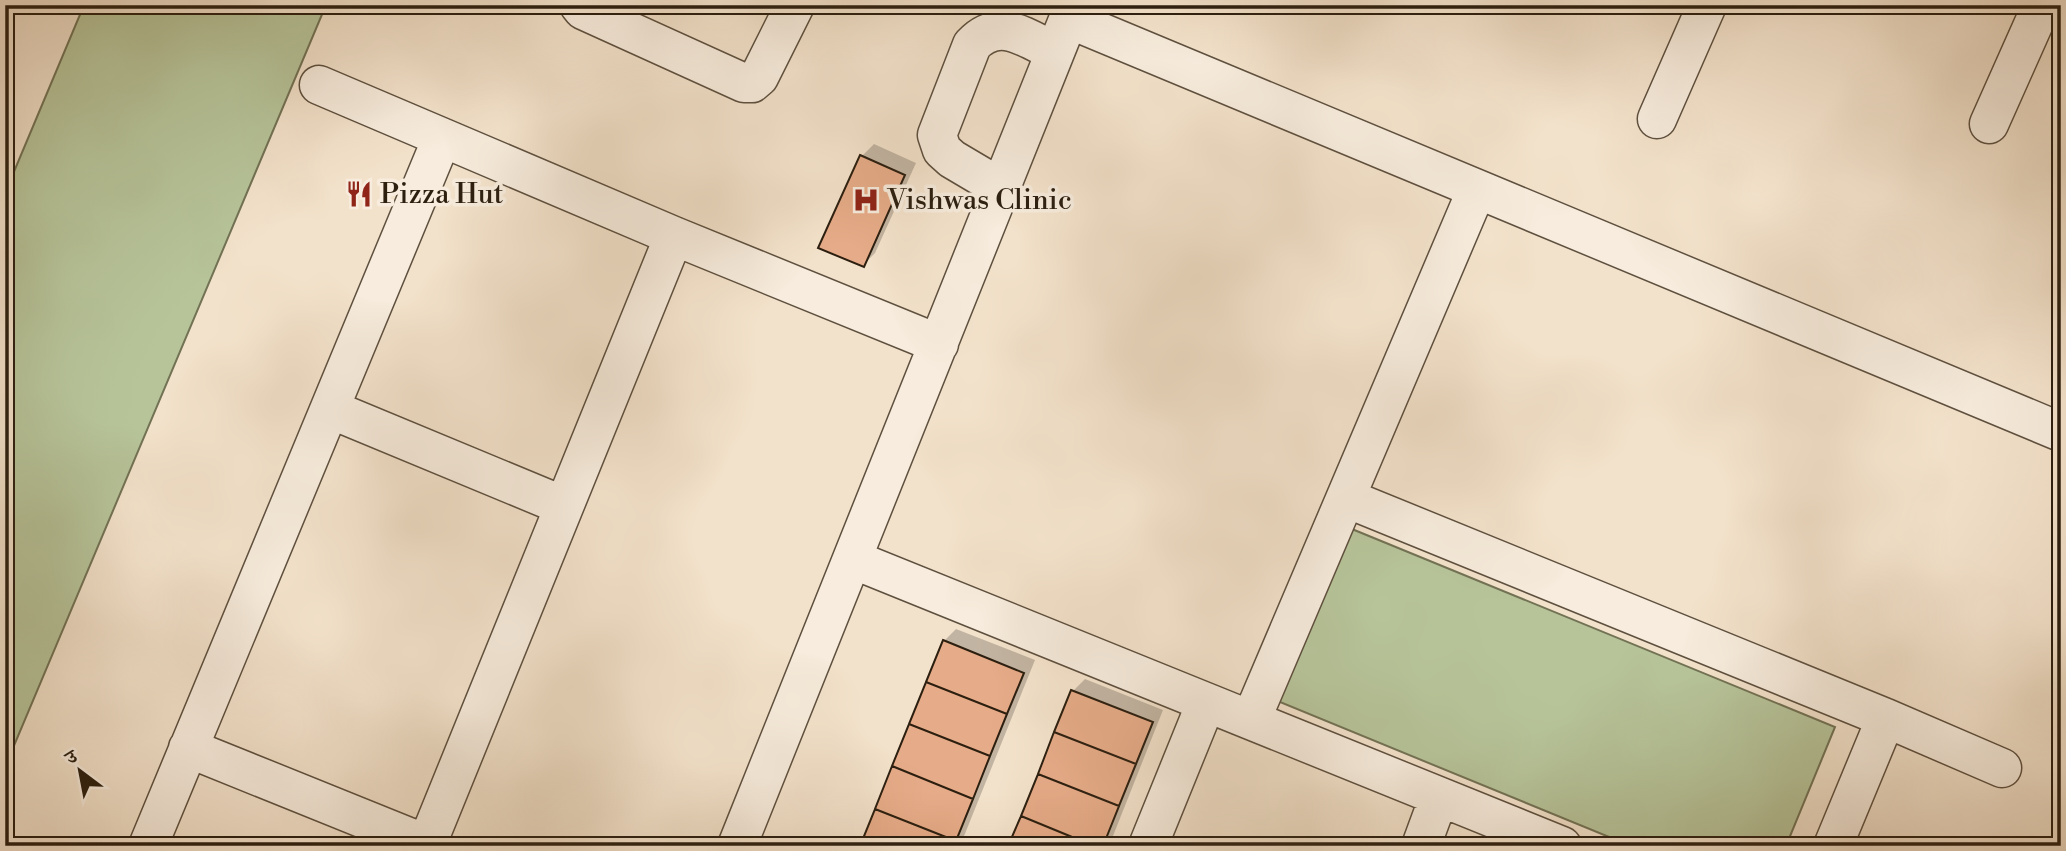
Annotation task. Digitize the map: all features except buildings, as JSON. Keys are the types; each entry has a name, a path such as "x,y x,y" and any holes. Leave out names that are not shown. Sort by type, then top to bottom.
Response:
{"street":[{"path":"579,5 583,10 744,83 752,83 759,77 795,5"},
{"path":"1657,119 1707,5"},
{"path":"1989,124 2042,5"},
{"path":"1001,188 951,159 942,150 937,135 972,45 979,37 998,30 1013,32 1066,25 1477,189 2061,432"},
{"path":"737,846 1066,25"},
{"path":"318,85 674,236 939,344"},
{"path":"148,846 442,138"},
{"path":"1251,720 1477,189"},
{"path":"188,748 429,845 674,236"},
{"path":"330,409 565,506"},
{"path":"1346,498 2002,768"},
{"path":"852,559 1562,846"},
{"path":"1148,846 1206,703"},
{"path":"1833,846 1886,718"},
{"path":"1420,846 1439,797"}],"green space":[{"path":"84,5 326,5 5,767 5,193"},
{"path":"1347,527 1835,727 1786,846 1631,846 1275,700"}],"place":[{"name":"Pizza Hut","path":"359,194"},
{"name":"Vishwas Clinic","path":"866,200"}]}
